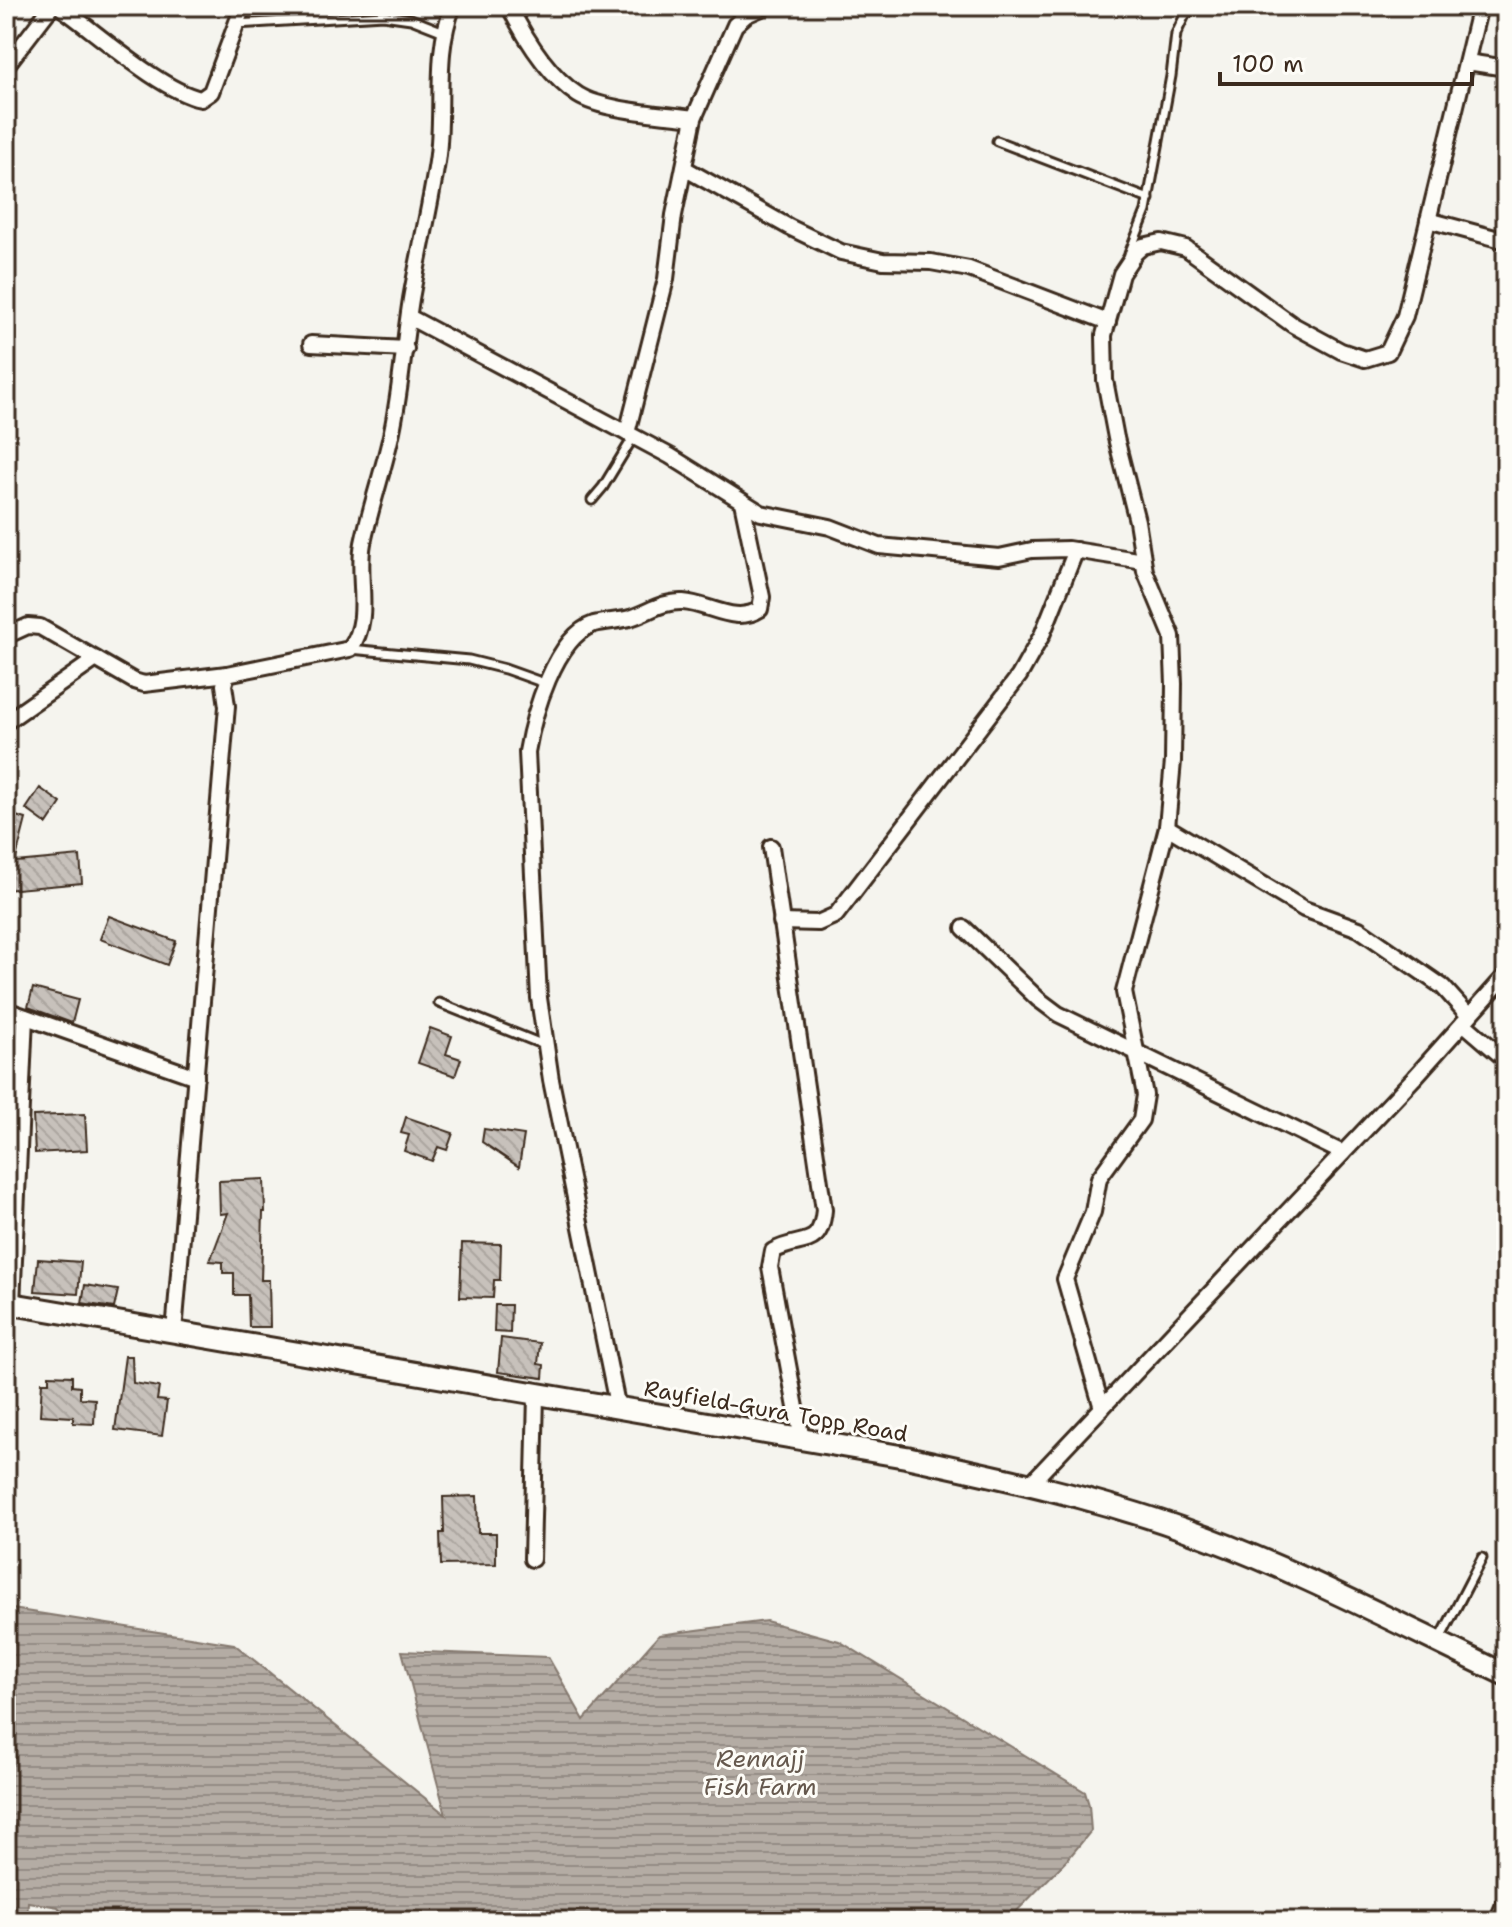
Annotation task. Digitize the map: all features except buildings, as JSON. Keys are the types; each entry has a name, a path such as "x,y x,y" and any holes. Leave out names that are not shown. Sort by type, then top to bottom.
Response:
{"street":[{"path":"6,66 52,6"},
{"path":"59,6 136,64 187,97 201,99 211,92 243,6"},
{"path":"6,636 28,626 40,627 144,684 227,674 339,653 350,649 358,639 363,622 360,568 363,545 392,433 409,317 438,159 444,32 453,6"},
{"path":"509,6 524,35 555,75 579,96 604,105 694,118"},
{"path":"630,434 666,279 674,215 694,118 735,25 746,15 766,6"},
{"path":"1102,1408 1065,1279 1093,1212 1099,1178 1141,1120 1145,1095 1124,992 1167,827 1173,746 1172,636 1145,571 1137,521 1105,380 1104,335 1121,274 1143,246 1161,242 1186,248 1293,325 1341,351 1365,359 1388,352 1401,329 1480,6"},
{"path":"1467,62 1506,68"},
{"path":"684,168 789,227 841,252 883,261 931,262 969,269 1108,322"},
{"path":"1428,220 1506,241"},
{"path":"409,317 630,434 761,513 830,527 879,546 999,557 1032,550 1076,550 1143,561"},
{"path":"311,344 406,349"},
{"path":"618,1409 539,998 527,752 532,721 561,656 577,635 593,624 635,616 664,603 685,602 737,616 760,609 762,597 742,502"},
{"path":"781,922 818,923 836,915 1019,676 1042,635 1076,550"},
{"path":"6,722 96,659"},
{"path":"174,1332 227,706 224,685 227,674"},
{"path":"1167,827 1304,909 1359,929 1443,987 1466,1020 1506,1060"},
{"path":"771,847 824,1210 822,1229 811,1240 788,1243 773,1251 770,1267 802,1440"},
{"path":"964,928 1038,999 1058,1014 1343,1153"},
{"path":"1030,1484 1343,1153 1506,975"},
{"path":"6,1010 196,1077"},
{"path":"9,1304 25,1017"},
{"name":"Rayfield-Gura Topp Road","path":"9,1304 906,1457 1030,1484 1181,1528 1255,1556 1506,1675"},
{"path":"532,1559 536,1395"},
{"path":"1497,1921 1506,1900"}],"lane":[{"path":"1121,274 1149,199 1176,34 1185,15 1196,6"},
{"path":"1262,6 1272,8"},
{"path":"236,24 383,15 411,19 444,32"},
{"path":"997,141 1149,199"},
{"path":"592,500 603,487 630,434"},
{"path":"350,649 469,660 547,684"},
{"path":"439,1003 546,1046"},
{"path":"1438,1643 1482,1558"}],"water":[{"name":"Rennajj Fish Farm","path":"6,1608 234,1644 446,1815 402,1651 548,1657 584,1720 659,1635 766,1621 839,1641 1085,1792 1091,1831 1007,1921 818,1921 817,1918 815,1921 70,1921 58,1907 28,1902 27,1921 6,1921"}]}
